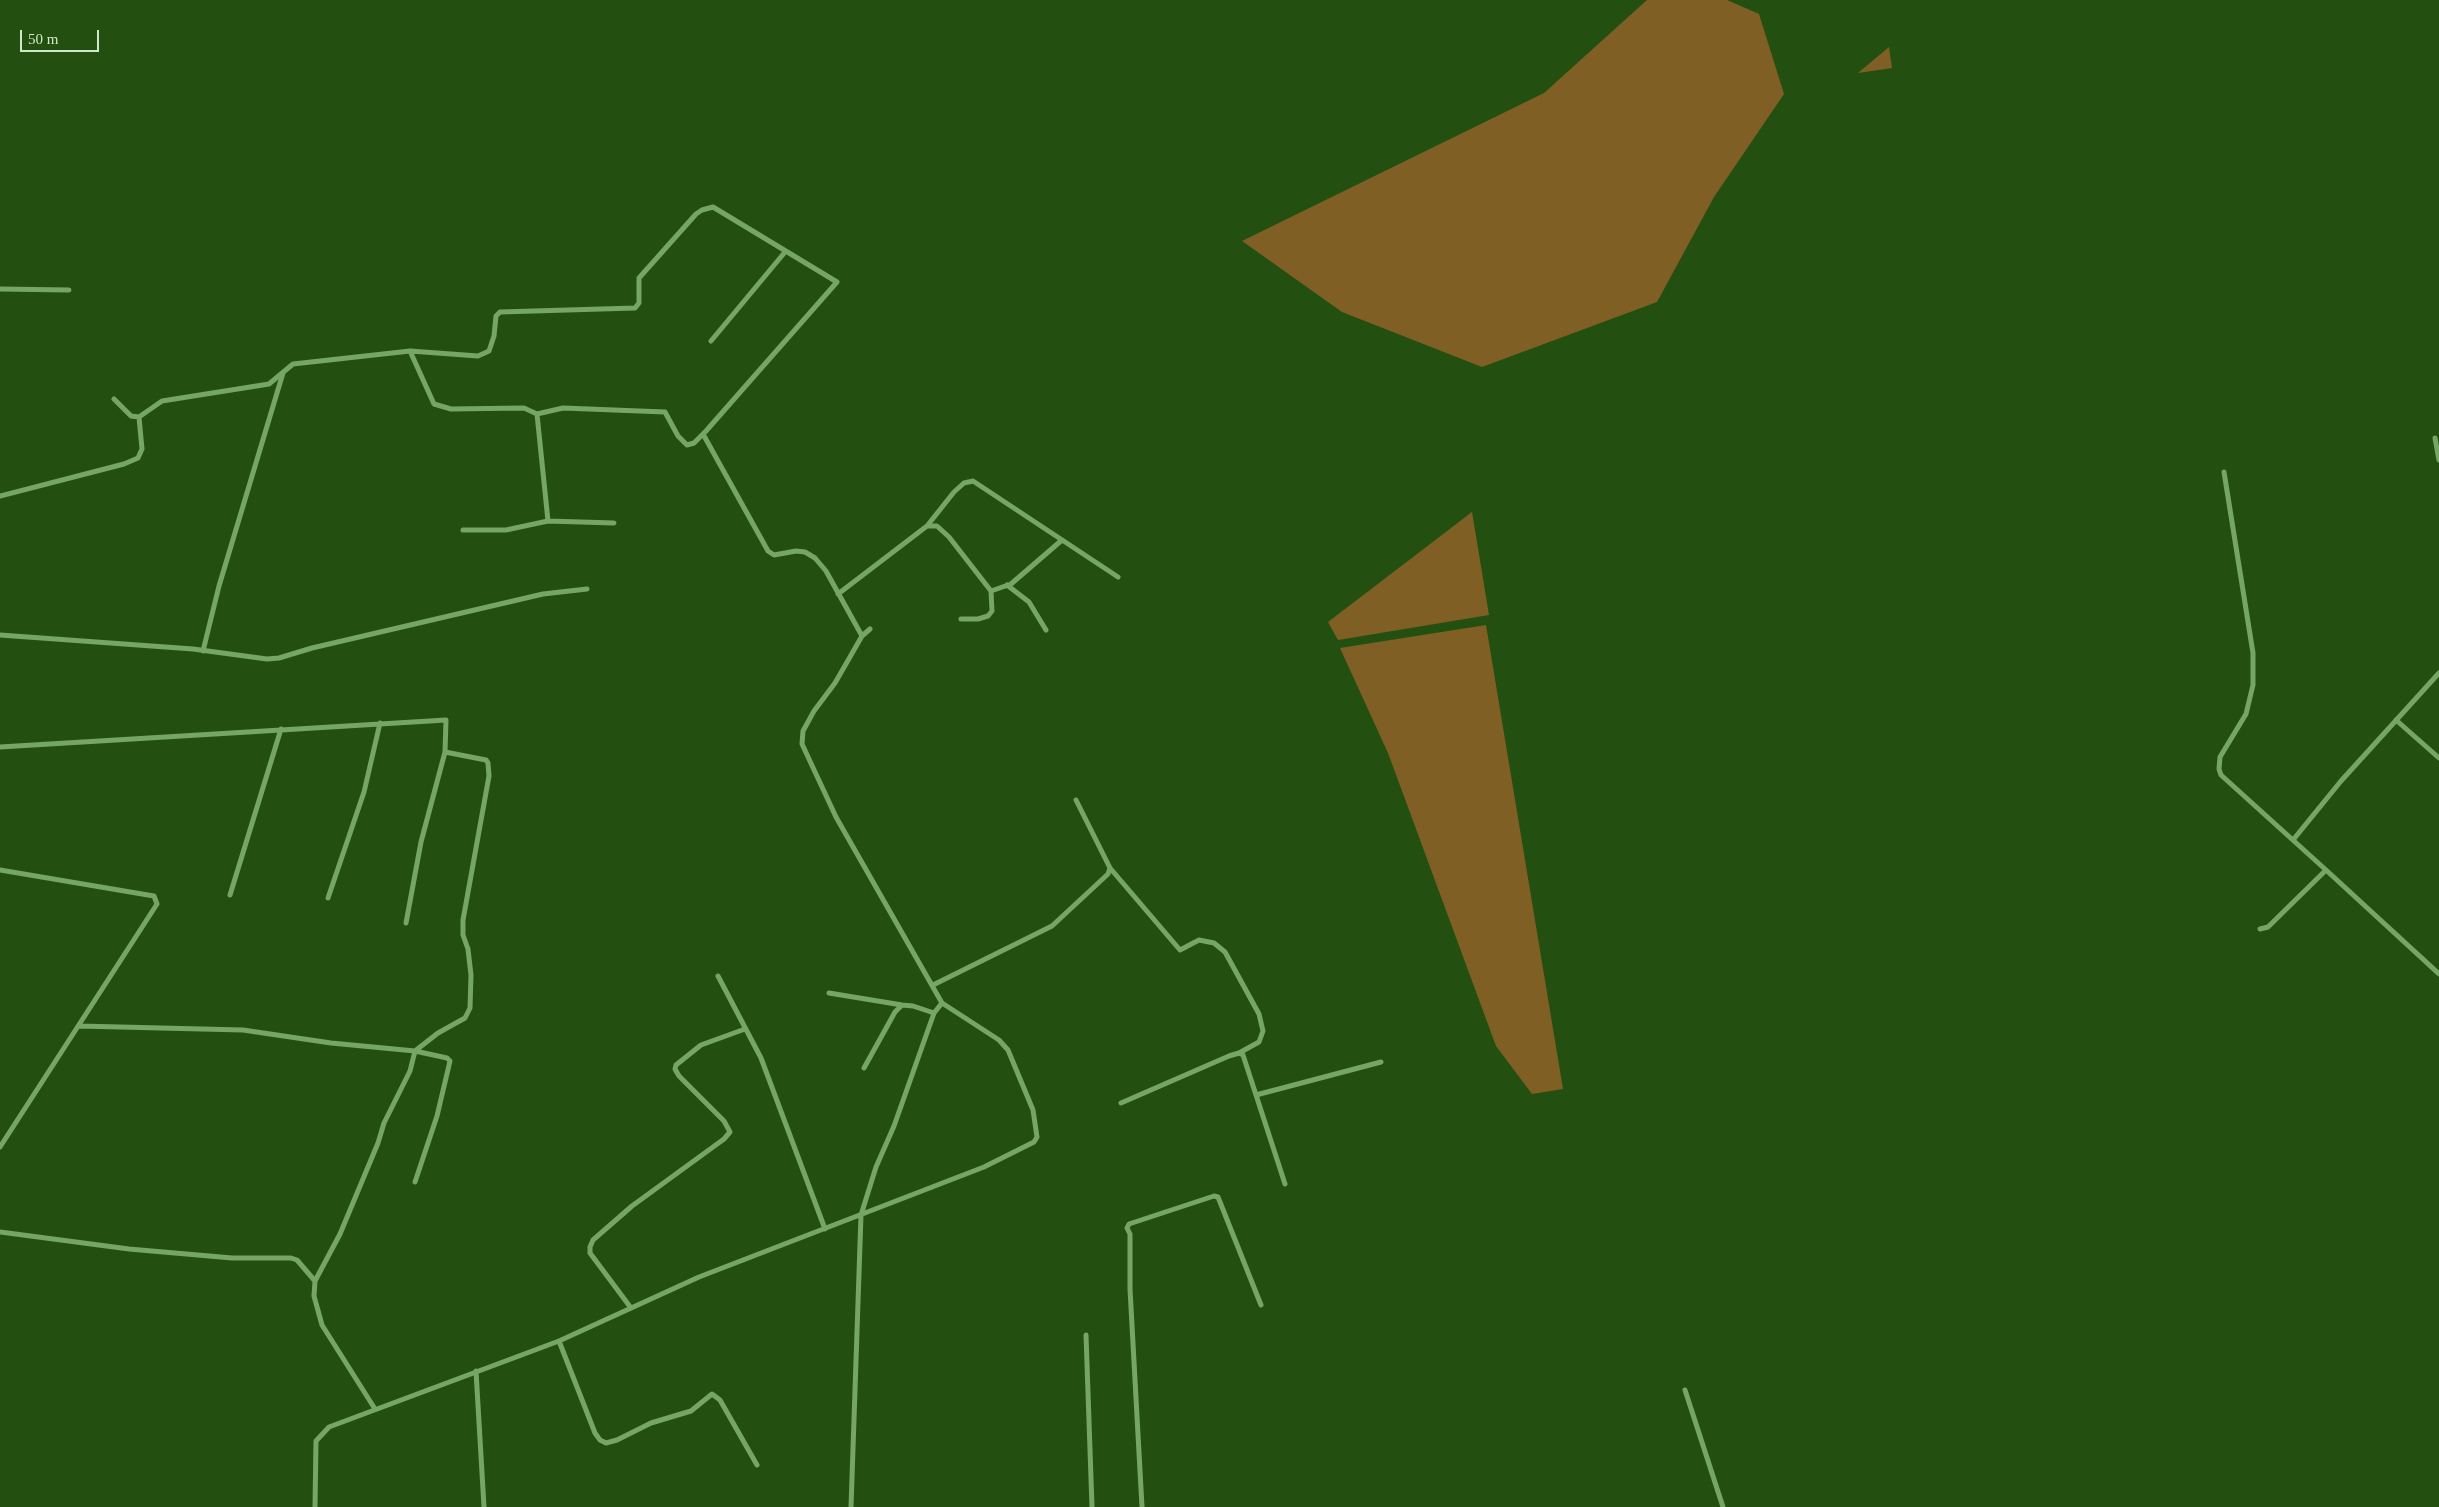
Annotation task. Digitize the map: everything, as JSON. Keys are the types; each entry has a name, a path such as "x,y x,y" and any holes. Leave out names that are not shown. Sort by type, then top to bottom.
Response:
{"street":[{"path":"114,399 131,416 139,417 162,401 269,384 293,364 410,351 478,356 489,351 494,336 496,316 500,312 635,308 639,303 639,278 702,210 713,208 837,282 703,434 688,445 678,436 665,412 563,408 537,414 524,408 451,409 434,404 410,351"},
{"path":"711,341 785,252"},
{"path":"0,288 69,290"},
{"path":"203,651 219,586 283,372"},
{"path":"537,414 548,521"},
{"path":"0,496 124,464 138,458 142,449 139,417"},
{"path":"703,434 768,550 774,555 796,551 805,552 815,558 826,571 862,636"},
{"path":"2435,438 2439,460"},
{"path":"2224,472 2253,653 2253,685 2246,714 2220,757 2219,768 2221,775 2439,974"},
{"path":"838,594 927,526 954,492 964,483 973,481 1118,578"},
{"path":"463,530 506,530 548,521 614,523"},
{"path":"927,526 937,526 949,537 991,591 992,611 988,616 978,619 961,619"},
{"path":"991,591 1007,586 1062,540"},
{"path":"1007,586 1028,602 1046,630"},
{"path":"0,635 203,651 267,659 279,658 312,648 543,594 587,589"},
{"path":"316,1507 316,1442 329,1427 559,1341 699,1277 984,1167 1034,1142 1037,1137 1032,1110 1008,1050 999,1040 942,1003 836,817 802,744 803,731 814,710 835,683 862,636 870,630"},
{"path":"2293,840 2341,781 2439,673"},
{"path":"0,746 446,720 445,752 421,842 406,923"},
{"path":"2396,720 2439,758"},
{"path":"328,898 364,792 380,723"},
{"path":"230,895 281,729"},
{"path":"375,1409 322,1325 314,1296 315,1281 340,1234 378,1143 384,1123 410,1071 415,1051 464,1018 470,1008 471,975 468,949 462,935 463,920 488,776 488,763 486,760 445,752"},
{"path":"1076,800 1110,868 1180,950 1199,940 1214,943 1225,952 1259,1014 1263,1031 1259,1042 1239,1053 1121,1103"},
{"path":"933,985 1052,926 1108,874 1110,868"},
{"path":"0,870 148,895 156,899 157,904 0,1148"},
{"path":"2260,929 2268,927 2326,870"},
{"path":"718,976 761,1058 825,1229"},
{"path":"829,993 913,1006 934,1013"},
{"path":"851,1507 861,1215 876,1168 894,1126 934,1013 942,1003"},
{"path":"864,1068 895,1012 902,1005"},
{"path":"79,1026 243,1030 331,1043 415,1051 447,1058 450,1061 438,1116 415,1182"},
{"path":"631,1308 590,1253 590,1247 593,1240 632,1206 724,1139 730,1132 724,1121 679,1076 676,1065 701,1045 745,1029"},
{"path":"1239,1053 1243,1055 1286,1184"},
{"path":"1256,1095 1381,1062"},
{"path":"1142,1507 1130,1289 1130,1234 1127,1228 1129,1224 1214,1196 1218,1197 1261,1304"},
{"path":"0,1232 138,1250 232,1258 291,1258 297,1260 315,1281"},
{"path":"1086,1335 1092,1507"},
{"path":"559,1341 595,1432 600,1440 606,1443 617,1440 651,1423 691,1411 712,1394 720,1400 757,1464"},
{"path":"476,1371 484,1507"},
{"path":"1685,1390 1724,1507"}],"shaded area":[{"path":"1647,0 1727,0 1759,14 1784,94 1714,197 1657,302 1482,367 1342,312 1242,241 1544,93"},
{"path":"1889,47 1892,68 1858,73"},
{"path":"1472,512 1489,615 1338,640 1328,622"},
{"path":"1486,625 1563,1089 1532,1094 1496,1046 1388,753 1340,648"}]}
